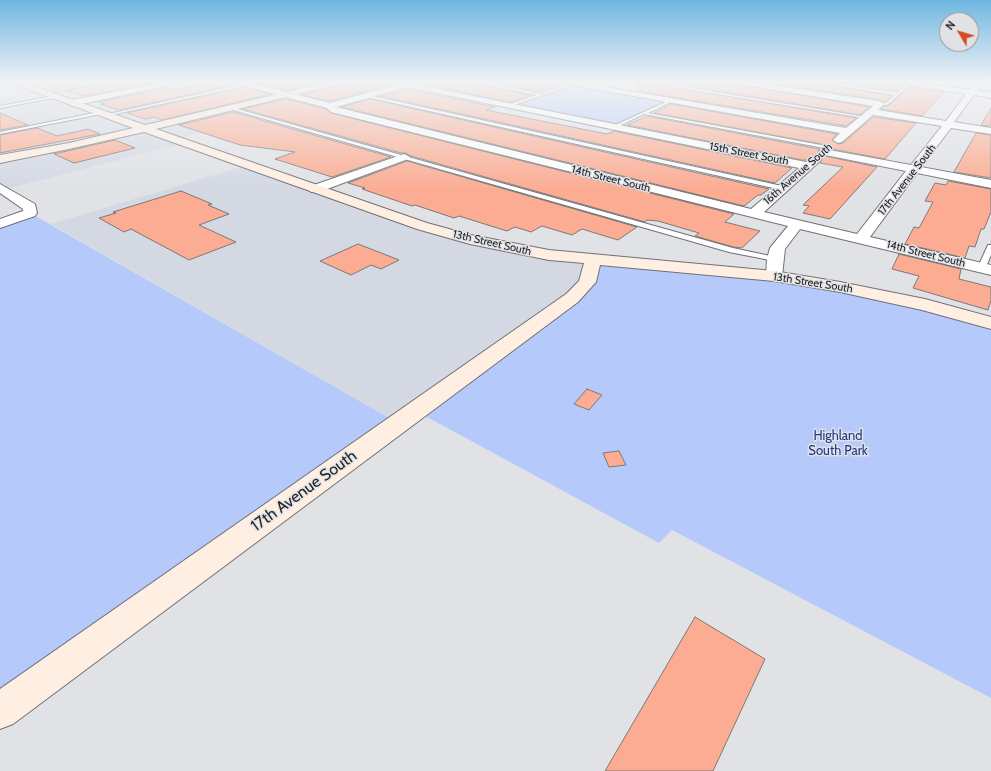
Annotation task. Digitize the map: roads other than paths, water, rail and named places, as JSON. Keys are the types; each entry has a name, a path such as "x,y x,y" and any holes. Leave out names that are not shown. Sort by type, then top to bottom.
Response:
{"street":[{"name":"13th Street South","path":"114,118 422,226 470,239 513,249 593,260 774,276 840,287 925,305 991,323"},
{"path":"0,159 188,118"},
{"name":"14th Street South","path":"366,118 754,214 862,238 987,269"},
{"name":"15th Street South","path":"568,118 807,166"},
{"path":"771,118 848,131"},
{"name":"16th Avenue South","path":"754,214 863,118"},
{"path":"891,118 991,131"},
{"name":"17th Avenue South","path":"862,238 954,118"},
{"path":"826,150 915,170 991,184"},
{"path":"315,189 404,157"},
{"path":"0,188 30,207 30,212 0,224"},
{"path":"774,276 775,259 778,248 798,224"},
{"name":"17th Avenue South","path":"0,711 572,298 587,282 593,260"}],"lane":[{"path":"0,133 81,118"},
{"path":"267,118 724,248 775,259"},
{"path":"467,118 782,188"},
{"path":"613,127 632,118"},
{"path":"668,118 826,150"},
{"path":"987,269 991,247"}],"park label":[{"name":"Highland South Park","path":"838,444"}]}
